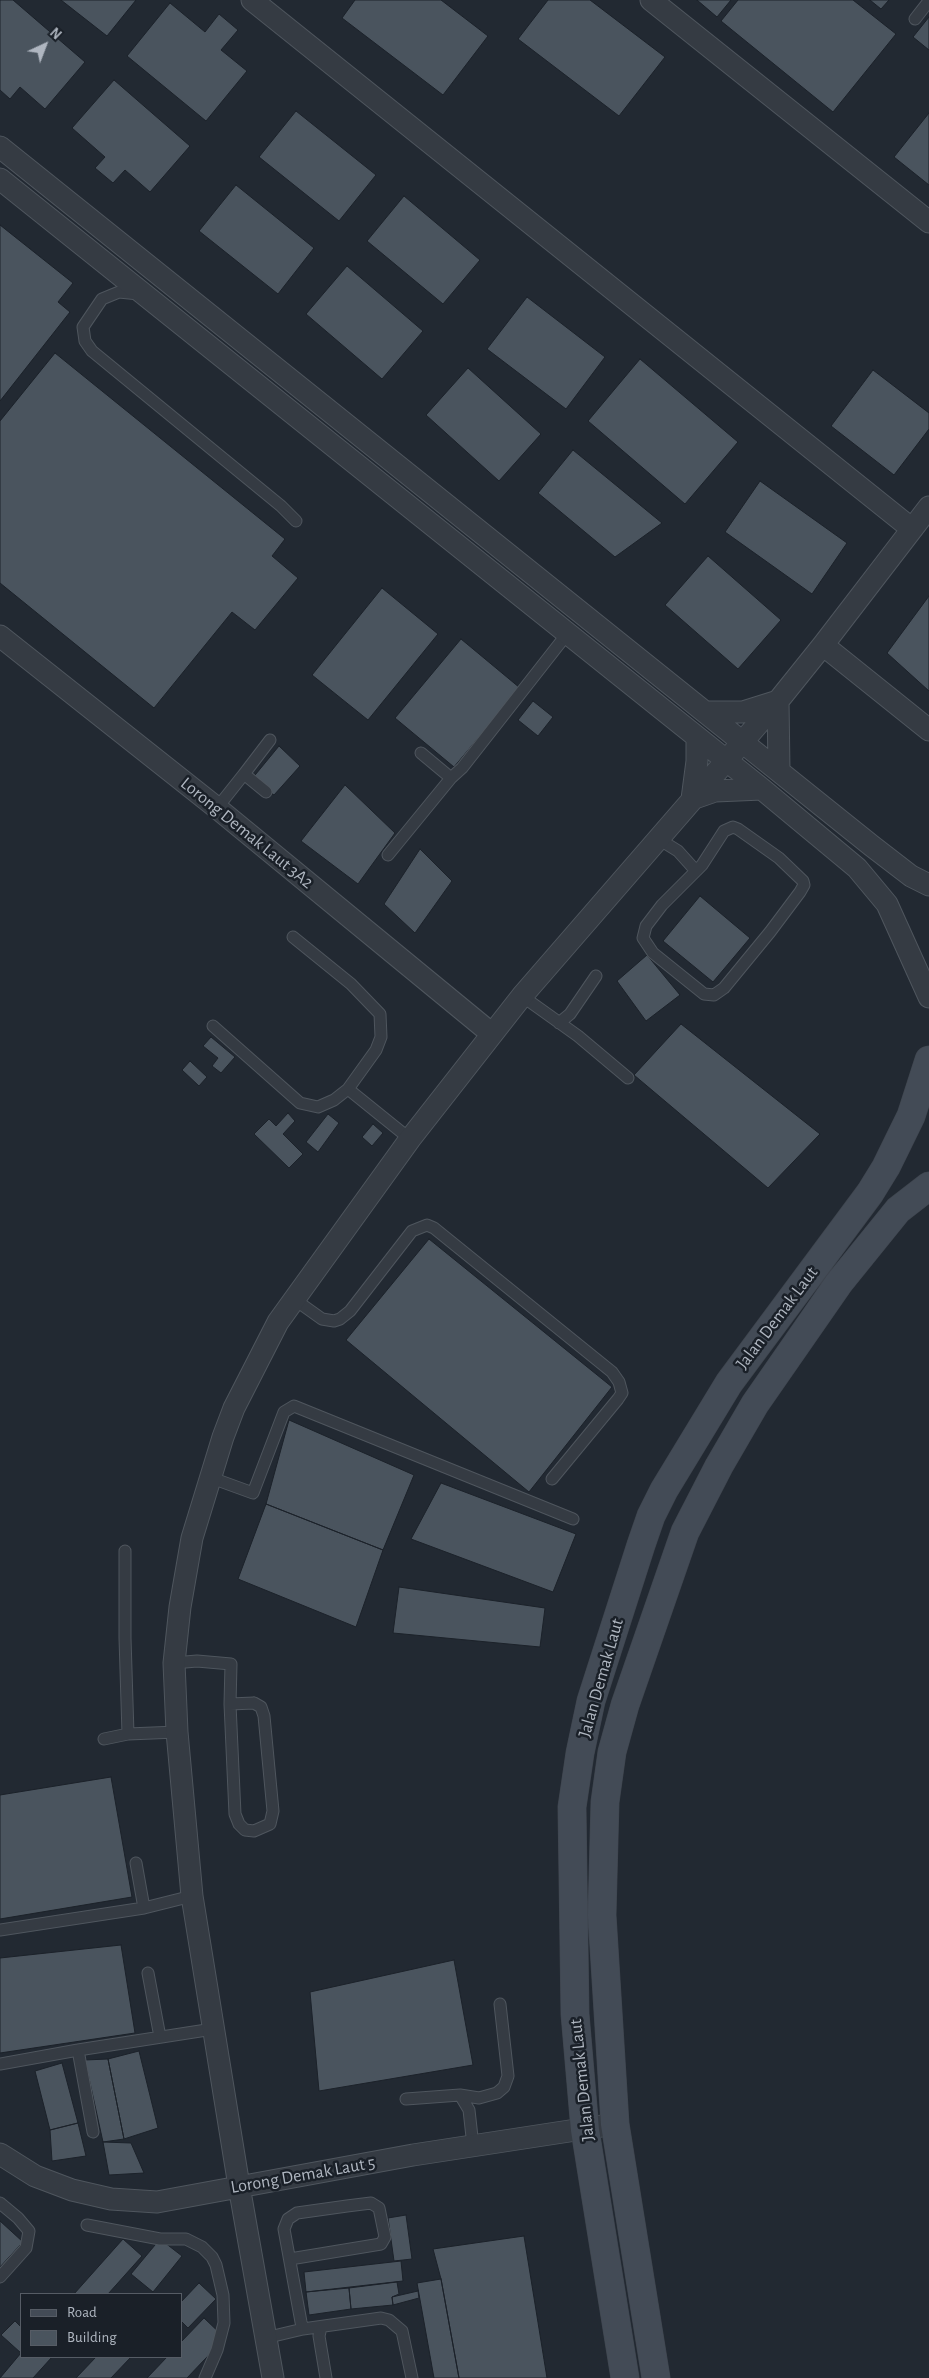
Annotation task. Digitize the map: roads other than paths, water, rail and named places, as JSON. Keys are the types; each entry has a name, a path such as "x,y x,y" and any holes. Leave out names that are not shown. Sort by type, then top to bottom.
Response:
{"main road":[{"name":"Jalan Demak Laut","path":"625,2378 585,2130 575,2014 572,1807 580,1753 591,1701 651,1516 664,1490 729,1383 870,1193 886,1167 911,1116 929,1060"},
{"name":"Jalan Demak Laut","path":"656,2378 615,2124 602,1915 605,1802 612,1752 625,1705 685,1532 719,1466 750,1412 840,1283 898,1210 929,1186"}],"street":[{"path":"252,0 912,529"},
{"path":"651,0 929,222"},
{"path":"0,147 911,876 929,885"},
{"path":"0,179 762,789 857,868 887,904 929,997"},
{"path":"273,2378 238,2186 192,1896 177,1732 174,1663 180,1607 192,1538 209,1477 234,1408 278,1322 410,1139 522,996 657,838 743,742 824,645 929,507"},
{"name":"Lorong Demak Laut 3A2","path":"0,636 217,808 492,1034"},
{"path":"824,645 929,730"},
{"path":"706,712 743,712 778,700"},
{"path":"778,700 779,771"},
{"path":"692,799 697,761 697,737"},
{"path":"692,799 715,791 762,789"},
{"name":"Lorong Demak Laut 5","path":"0,2154 35,2176 72,2190 111,2199 156,2202 473,2146 615,2124"}],"lane":[{"path":"915,19 929,1"},
{"path":"144,294 119,292 102,299 82,327 85,341 92,351 281,506 296,521"},
{"path":"388,855 451,778 462,768 567,634"},
{"path":"217,808 270,740"},
{"path":"421,752 451,778"},
{"path":"244,774 266,792"},
{"path":"733,827 744,832 779,858 800,877 804,885 770,932 724,988 714,995 704,994 653,953 643,938 646,926 662,905 696,871 724,831 733,827"},
{"path":"657,838 678,851 696,871"},
{"path":"213,1026 300,1103 318,1107 334,1100 348,1089 376,1050 381,1037 380,1014 351,984 293,937"},
{"path":"559,1023 578,1004 596,976"},
{"path":"522,996 628,1078"},
{"path":"348,1089 410,1139"},
{"path":"294,1300 322,1319 334,1321 340,1319 350,1312 412,1231 427,1225 434,1228 612,1372 619,1382 622,1393 618,1399 552,1480"},
{"path":"209,1477 253,1493 284,1412 294,1406 573,1519"},
{"path":"125,1551 128,1734"},
{"path":"174,1663 197,1661 231,1664 230,1704 235,1814 239,1824 245,1830 254,1831 270,1824 273,1816 264,1716 261,1707 254,1703 230,1704"},
{"path":"104,1740 128,1734 177,1732"},
{"path":"136,1863 144,1908"},
{"path":"0,1930 144,1908 192,1896"},
{"path":"148,1973 160,2037"},
{"path":"406,2099 460,2095 479,2098 497,2093 504,2087 508,2076 500,2004"},
{"path":"0,2064 213,2029"},
{"path":"78,2050 93,2132"},
{"path":"460,2095 469,2110 473,2146"},
{"path":"0,2203 18,2218 29,2231 26,2248 0,2277"},
{"path":"290,2259 381,2244 385,2240 379,2208 371,2203 292,2216 285,2223 284,2229 303,2328"},
{"path":"87,2225 160,2239 186,2239 202,2247 212,2257 216,2265 223,2296 224,2323 217,2350 206,2378"},
{"path":"265,2338 303,2328 381,2318 389,2320 402,2331 412,2378"},
{"path":"321,2327 319,2336 326,2378"}]}
